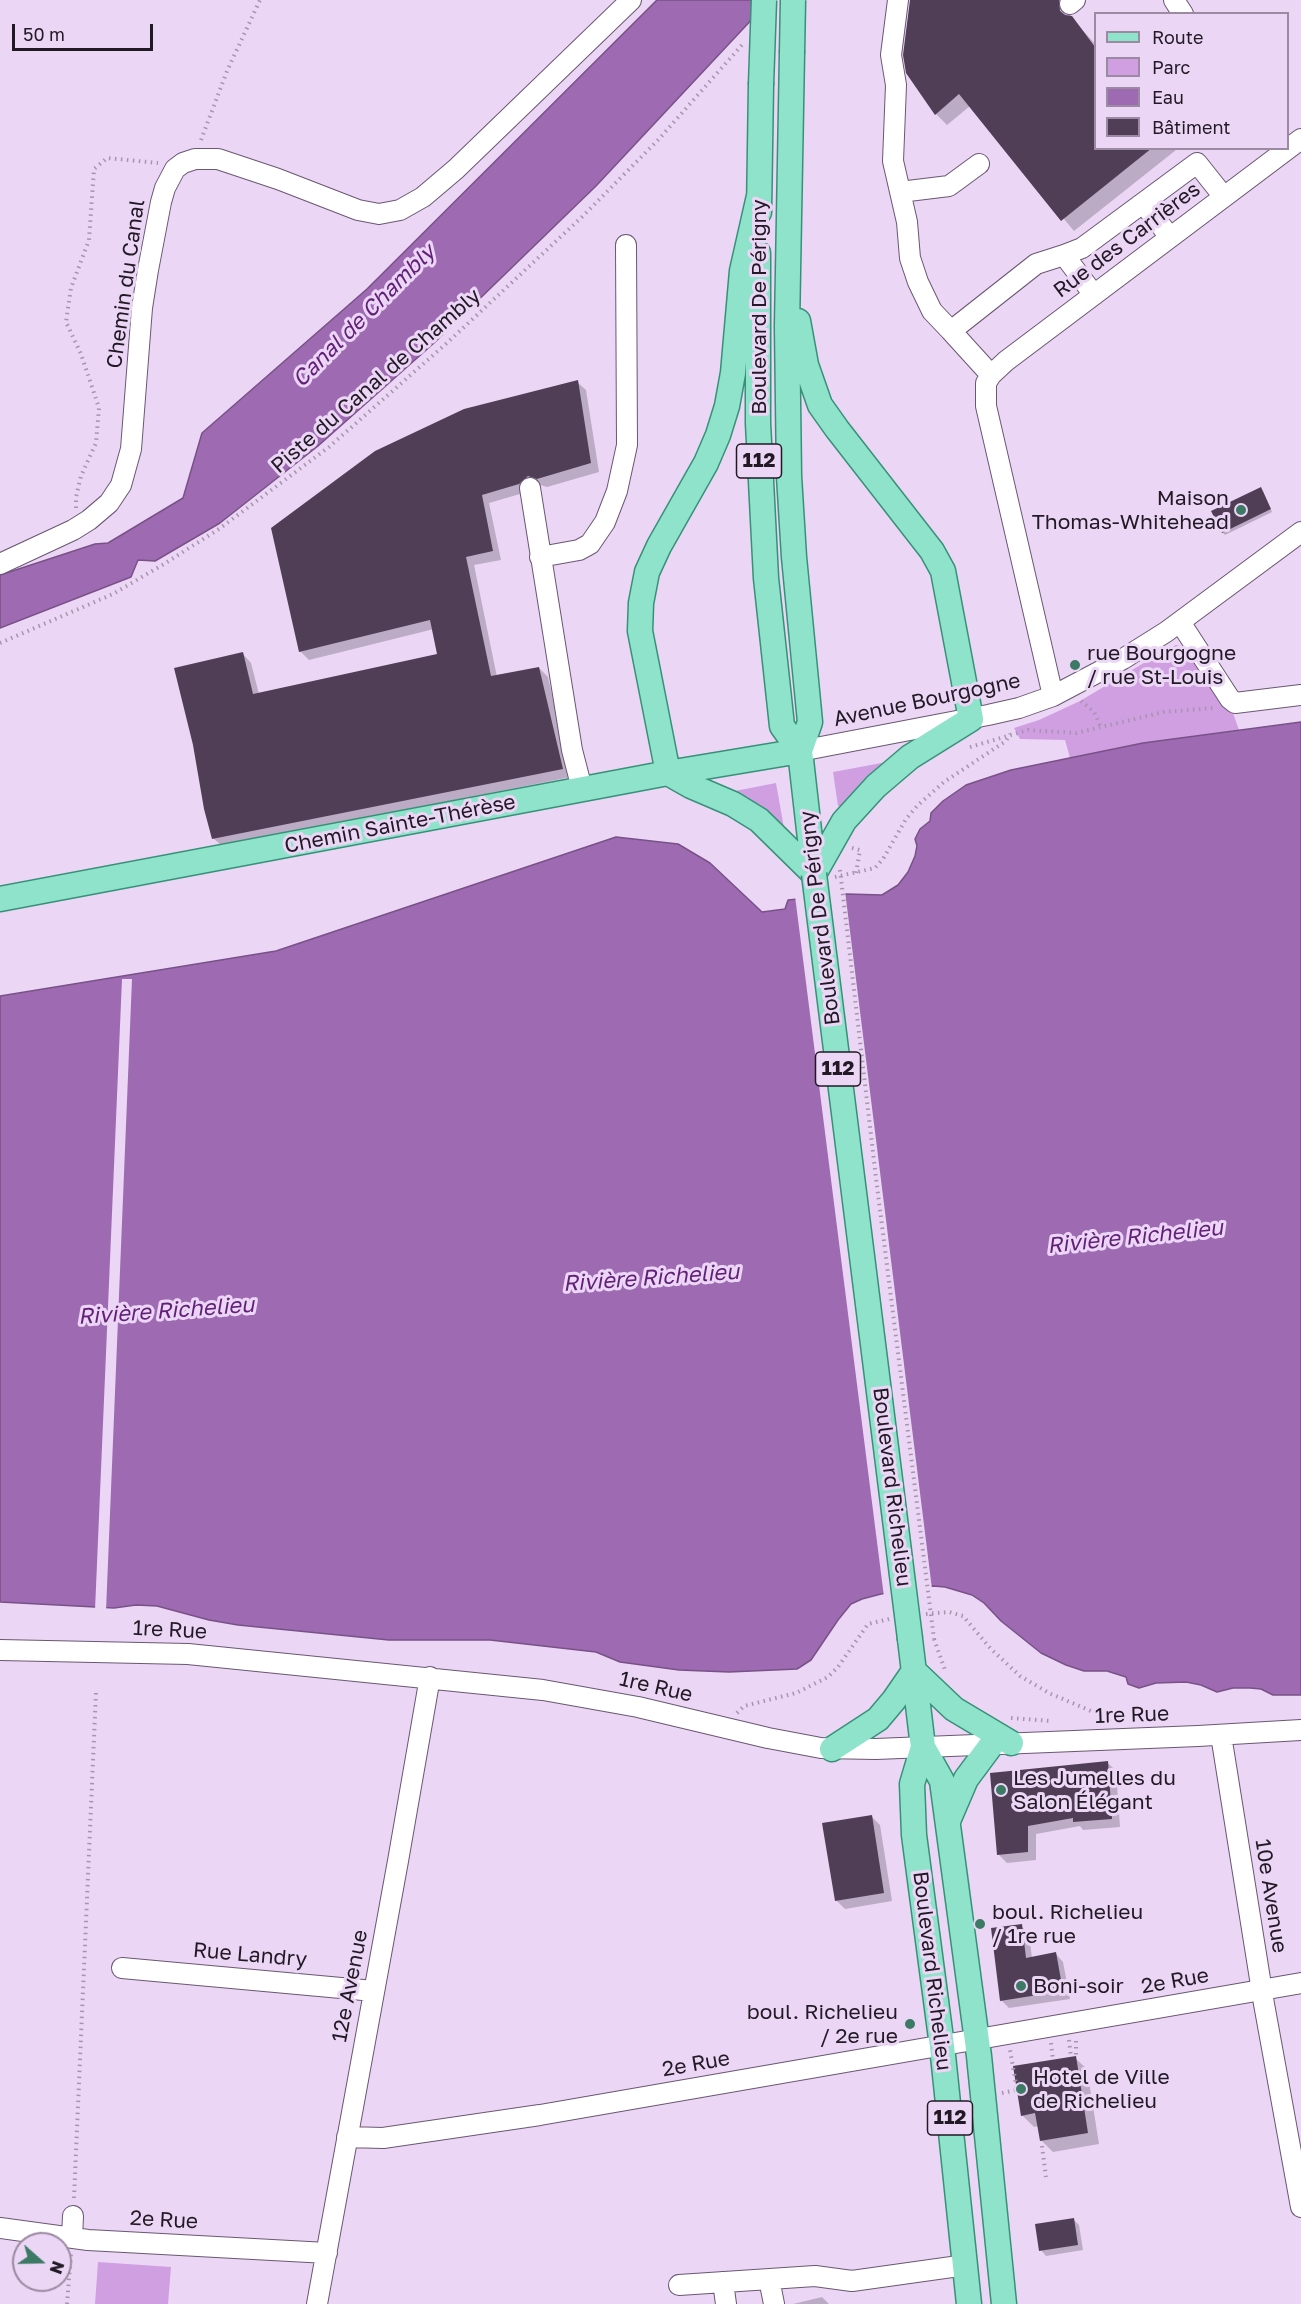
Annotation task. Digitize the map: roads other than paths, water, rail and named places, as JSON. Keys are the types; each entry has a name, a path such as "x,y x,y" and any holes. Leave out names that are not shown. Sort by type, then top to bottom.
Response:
{"main road":[{"name":"Boulevard De Périgny","path":"764,0 759,196 758,423 766,578 782,726 800,751 824,876 863,1264"},
{"name":"Boulevard De Périgny","path":"793,0 787,326 789,476 794,557 810,722 800,751"},
{"path":"759,196 742,271 733,373 723,419 706,463 654,556 645,581 640,631 668,773 746,811 824,876 844,821 876,786 910,758 971,719 943,571 932,551 820,405 806,365 788,265"},
{"name":"Chemin Sainte-Thérèse","path":"0,899 668,773 800,751"},
{"name":"Boulevard Richelieu","path":"863,1264 895,1503 923,1747 912,1784 915,1843 942,2046 969,2304"},
{"path":"832,1749 878,1719 914,1671 962,1715 1001,1743 966,1779 947,1823"},
{"name":"Boulevard Richelieu","path":"923,1747 941,1776 977,2040 1004,2304"}],"street":[{"name":"Chemin du Canal","path":"0,564 82,524 102,510 116,495 131,449 142,308 160,202 176,169 195,159 218,159 270,176 358,210 379,214 399,210 423,197 449,175 631,0"},
{"path":"898,0 891,55 896,85 893,161 907,222 910,258 918,282 933,311 988,379 986,406 1053,696"},
{"path":"1173,0 1182,12"},
{"name":"Rue des Carrières","path":"988,379 1006,361 1285,150"},
{"path":"951,331 1036,264 1082,248 1143,202 1193,156 1224,197"},
{"path":"900,192 949,186 979,164"},
{"path":"1143,202 1170,237"},
{"path":"540,557 579,550 590,544 605,522 617,491 627,445 628,421 626,245"},
{"path":"1064,255 1094,295"},
{"path":"530,488 572,750 582,789"},
{"name":"Avenue Bourgogne","path":"800,751 971,719 1019,708 1053,696 1138,650 1180,622 1301,532"},
{"path":"1180,622 1230,699 1235,703 1301,695"},
{"name":"1re Rue","path":"0,1650 188,1654 543,1690 600,1699 801,1746 832,1749 1301,1730"},
{"name":"12e Avenue","path":"318,2304 430,1677"},
{"name":"10e Avenue","path":"1221,1735 1262,1990 1301,2207"},
{"name":"Rue Landry","path":"122,1968 374,1991"},
{"name":"2e Rue","path":"347,2137 383,2138 483,2123 1301,1983"},
{"path":"72,2238 73,2216"},
{"name":"2e Rue","path":"0,2228 29,2232"},
{"name":"2e Rue","path":"72,2238 327,2253"},
{"path":"679,2285 815,2276 852,2281 966,2265"},
{"path":"769,2278 774,2304"},
{"path":"723,2282 726,2304"}],"water":[{"name":"Canal de Chambly","path":"657,0 770,0 596,186 434,343 318,446 220,523 155,561 138,560 131,577 0,628 0,575 95,544 108,543 183,498 202,433 367,289"},
{"name":"Rivière Richelieu","path":"1301,722 1301,1695 1273,1695 1261,1689 1250,1688 1233,1688 1217,1692 1186,1682 1156,1683 1139,1688 1128,1684 1126,1677 1107,1671 1084,1671 1041,1653 972,1595 933,1586 881,1594 851,1604 811,1660 797,1669 729,1672 679,1670 620,1662 596,1652 490,1640 389,1640 238,1625 157,1606 136,1605 114,1608 0,1602 0,996 276,951 616,837 678,844 710,863 762,912 785,909 788,900 847,894 882,895 898,885 908,872 915,856 917,846 915,839 920,829 930,821 931,813 943,801 966,785 1011,770 1143,743"}],"place":[{"name":"Maison Thomas-Whitehead","path":"1241,510"},
{"name":"rue Bourgogne / rue St-Louis","path":"1075,665"},
{"name":"Les Jumelles du Salon Élégant","path":"1001,1790"},
{"name":"boul. Richelieu / 1re rue","path":"980,1924"},
{"name":"Boni-soir","path":"1021,1986"},
{"name":"boul. Richelieu / 2e rue","path":"910,2024"},
{"name":"Hotel de Ville de Richelieu","path":"1021,2089"}]}
